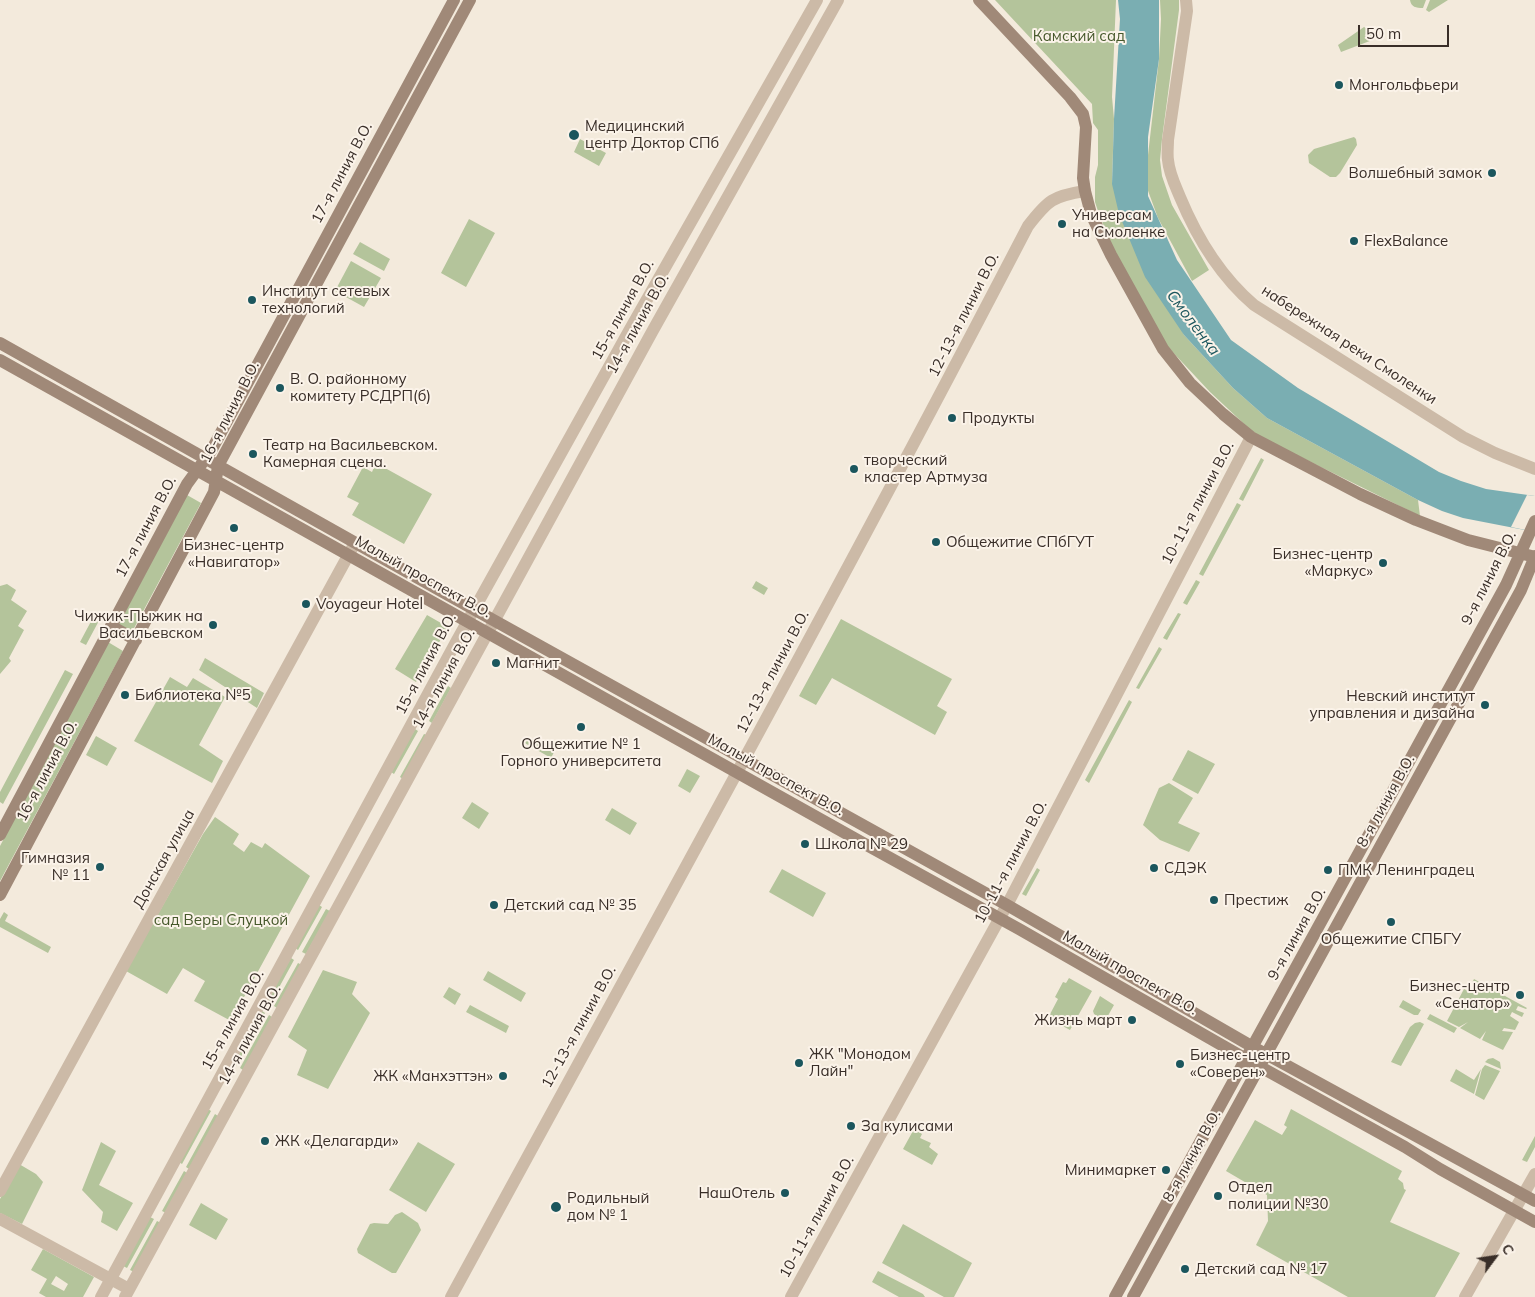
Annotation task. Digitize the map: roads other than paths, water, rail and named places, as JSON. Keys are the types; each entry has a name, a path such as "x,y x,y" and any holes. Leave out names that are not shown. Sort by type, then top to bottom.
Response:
{"main road":[{"name":"17-я линия В.О.","path":"0,835 187,484 206,459 454,0"},
{"name":"16-я линия В.О.","path":"0,894 214,492 218,466 470,0"},
{"path":"979,0 1070,97 1083,114 1086,127 1083,178 1091,214 1163,349 1190,383 1251,437 1352,490 1416,520 1468,540 1535,557"},
{"name":"Малый проспект В.О.","path":"0,343 218,466 468,621 1000,918 1535,1222"},
{"name":"Малый проспект В.О.","path":"0,360 215,480 495,620 1008,905 1253,1047 1529,1198"},
{"name":"9-я линия В.О.","path":"1115,1297 1506,586 1533,526"},
{"name":"8-я линия В.О.","path":"1133,1297 1517,598 1535,557"},
{"path":"111,626 136,640"}],"street":[{"name":"15-я линия В.О.","path":"101,1297 474,609 817,0"},
{"name":"14-я линия В.О.","path":"127,1293 652,332 838,0"},
{"name":"набережная реки Смоленки","path":"1186,0 1187,11 1168,140 1168,160 1173,181 1195,229 1227,278 1254,305 1463,437 1494,453 1535,469"},
{"path":"757,107 773,116"},
{"name":"12-13-я линии В.О.","path":"451,1297 738,772 935,405 1028,226 1039,211 1049,202 1060,196 1085,190"},
{"path":"635,321 652,332"},
{"name":"10-11-я линии В.О.","path":"791,1297 1008,905 1251,437"},
{"name":"Донская улица","path":"0,1191 352,548"},
{"path":"346,845 367,855"},
{"path":"222,1074 241,1084"},
{"path":"1465,1297 1515,1211 1529,1198 1535,1174"},
{"path":"0,1219 111,1279 127,1293"}],"water":[{"name":"Смоленка","path":"1118,0 1159,0 1159,59 1148,137 1148,196 1177,260 1231,340 1298,388 1439,472 1486,489 1535,496 1535,532 1463,518 1442,511 1418,500 1267,418 1233,388 1184,335 1145,277 1119,214 1112,184 1120,19"}],"place":[{"name":"Монгольфьери","path":"1339,85"},
{"name":"Медицинский центр Доктор СПб","path":"574,135"},
{"name":"Волшебный замок","path":"1492,173"},
{"name":"Универсам на Смоленке","path":"1062,224"},
{"name":"FlexBalance","path":"1354,241"},
{"name":"Институт сетевых технологий","path":"252,300"},
{"name":"В. О. районному комитету РСДРП(б)","path":"280,388"},
{"name":"Продукты","path":"952,418"},
{"name":"Театр на Васильевском. Камерная сцена.","path":"253,454"},
{"name":"творческий кластер Артмуза","path":"854,469"},
{"name":"Бизнес-центр «Навигатор»","path":"234,528"},
{"name":"Общежитие СПбГУТ","path":"936,542"},
{"name":"Бизнес-центр «Маркус»","path":"1383,563"},
{"name":"Voyageur Hotel","path":"306,604"},
{"name":"Чижик-Пыжик на Васильевском","path":"213,625"},
{"name":"Магнит","path":"496,663"},
{"name":"Библиотека №5","path":"125,695"},
{"name":"Невский институт управления и дизайна","path":"1485,705"},
{"name":"Общежитие № 1 Горного университета","path":"581,727"},
{"name":"Школа № 29","path":"805,844"},
{"name":"Гимназия № 11","path":"100,867"},
{"name":"СДЭК","path":"1154,868"},
{"name":"ПМК Ленинградец","path":"1328,870"},
{"name":"Престиж","path":"1214,900"},
{"name":"Детский сад № 35","path":"494,905"},
{"name":"Общежитие СПБГУ","path":"1391,922"},
{"name":"Бизнес-центр «Сенатор»","path":"1520,995"},
{"name":"Жизнь март","path":"1132,1020"},
{"name":"ЖК \"Монодом Лайн\"","path":"799,1063"},
{"name":"Бизнес-центр «Соверен»","path":"1180,1064"},
{"name":"ЖК «Манхэттэн»","path":"503,1076"},
{"name":"За кулисами","path":"851,1126"},
{"name":"ЖК «Делагарди»","path":"265,1141"},
{"name":"Минимаркет","path":"1166,1170"},
{"name":"НашОтель","path":"785,1193"},
{"name":"Отдел полиции №30","path":"1218,1196"},
{"name":"Родильный дом № 1","path":"556,1207"},
{"name":"Детский сад № 17","path":"1185,1269"}],"park label":[{"name":"Камский сад","path":"1079,36"},
{"name":"сад Веры Слуцкой","path":"221,920"}]}
